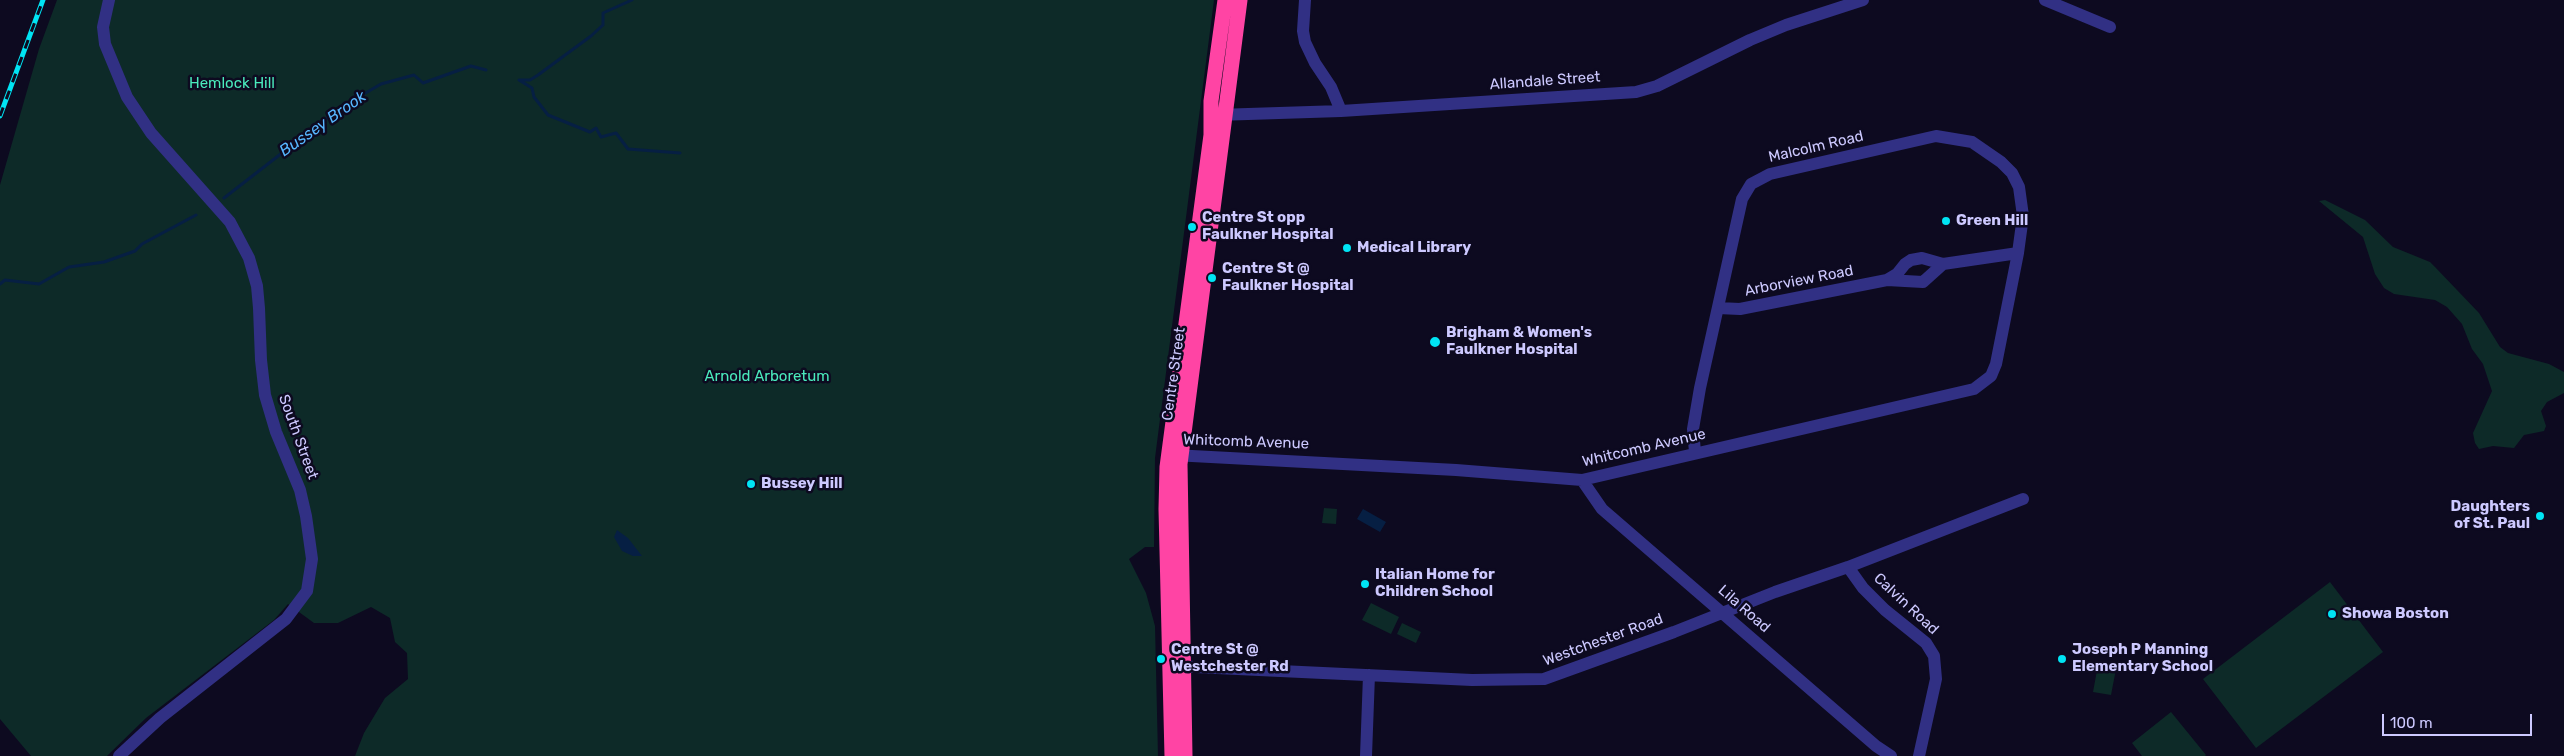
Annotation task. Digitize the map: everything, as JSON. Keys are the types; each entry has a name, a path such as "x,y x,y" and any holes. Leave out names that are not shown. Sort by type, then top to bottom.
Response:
{"highway":[{"name":"Centre Street","path":"1218,115 1225,0"},
{"name":"Centre Street","path":"1172,756 1179,514 1175,455 1211,135 1218,115 1240,0"},
{"name":"Centre Street","path":"1175,666 1184,756"}],"street":[{"name":"South Street","path":"109,0 104,27 104,44 127,97 151,133 230,222 249,258 258,293 265,395 276,432 300,490 312,559 307,591 286,619 160,718 119,756"},
{"path":"1305,0 1303,31 1306,42 1315,64 1331,87 1341,111"},
{"name":"Allandale Street","path":"1218,115 1341,111 1636,92 1657,86 1750,40 1786,25 1863,0"},
{"path":"2045,0 2110,27"},
{"name":"Malcolm Road","path":"1695,452 1693,429 1718,308 1742,199 1751,184 1770,174 1936,136 1972,142 2001,162 2012,174 2019,186 2023,216 2018,254"},
{"path":"1887,280 1897,274 1911,260 1922,258 1943,264 2018,254"},
{"name":"Whitcomb Avenue","path":"1175,455 1456,470 1582,480 1695,452 1934,400 1974,389 1991,376 1996,364 2018,254"},
{"name":"Arborview Road","path":"1718,308 1747,308 1887,280 1923,282 1943,264"},
{"name":"Lila Road","path":"1582,480 1602,509 1724,612 1876,746 1891,756"},
{"name":"Westchester Road","path":"1175,666 1472,680 1544,679 1848,567 2023,498"},
{"name":"Calvin Road","path":"1848,567 1862,588 1885,610 1926,643 1934,656 1936,679 1919,756"},
{"path":"1366,756 1369,675"}],"green space":[{"name":"Arnold Arboretum","path":"57,0 1214,0 1155,458 1154,547 1145,547 1129,559 1146,593 1155,626 1158,756 355,756 364,733 385,698 408,679 407,653 395,642 390,618 371,607 338,623 314,623 288,604 274,620 146,718 107,756 31,756 0,719 0,185 39,49"},
{"path":"2325,200 2365,220 2393,247 2430,262 2479,313 2500,347 2508,353 2549,364 2564,372 2564,393 2547,402 2541,411 2546,426 2544,431 2524,435 2514,448 2493,446 2479,449 2475,443 2473,433 2492,391 2483,364 2472,349 2462,324 2447,307 2435,300 2394,294 2384,288 2375,274 2363,237 2319,201"},
{"path":"1324,508 1337,509 1336,524 1322,523"},
{"path":"2330,582 2383,652 2256,748 2203,679"},
{"path":"1371,603 1399,617 1391,634 1362,620"},
{"path":"1402,623 1421,632 1416,643 1397,634"},
{"path":"2098,665 2116,669 2111,695 2093,692"},
{"path":"2171,712 2205,756 2142,756 2132,743"}],"water":[{"path":"1363,509 1386,522 1380,532 1357,519"},
{"path":"617,530 628,538 642,556 633,556 622,551 614,537"}],"waterway":[{"name":"Bussey Brook","path":"520,80 530,80 538,75 603,25 603,13 632,0"},
{"name":"Bussey Brook","path":"224,198 340,108 381,84 414,75 423,83 471,66 486,70"},
{"path":"519,80 532,88 534,97 548,115 590,132 596,128 601,137 616,133 628,149 680,153"},
{"name":"Bussey Brook","path":"0,284 5,280 39,284 69,267 104,262 135,251 142,244 196,215"}],"railway":[{"path":"0,116 43,0"}],"place":[{"name":"Green Hill","path":"1946,221"},
{"name":"Centre St opp Faulkner Hospital","path":"1192,227"},
{"name":"Medical Library","path":"1347,248"},
{"name":"Centre St @ Faulkner Hospital","path":"1212,278"},
{"name":"Brigham & Women's Faulkner Hospital","path":"1435,342"},
{"name":"Bussey Hill","path":"751,484"},
{"name":"Daughters of St. Paul","path":"2540,516"},
{"name":"Italian Home for Children School","path":"1365,584"},
{"name":"Showa Boston","path":"2332,614"},
{"name":"Centre St @ Westchester Rd","path":"1161,659"},
{"name":"Joseph P Manning Elementary School","path":"2062,659"}],"park label":[{"name":"Hemlock Hill","path":"232,84"}]}
